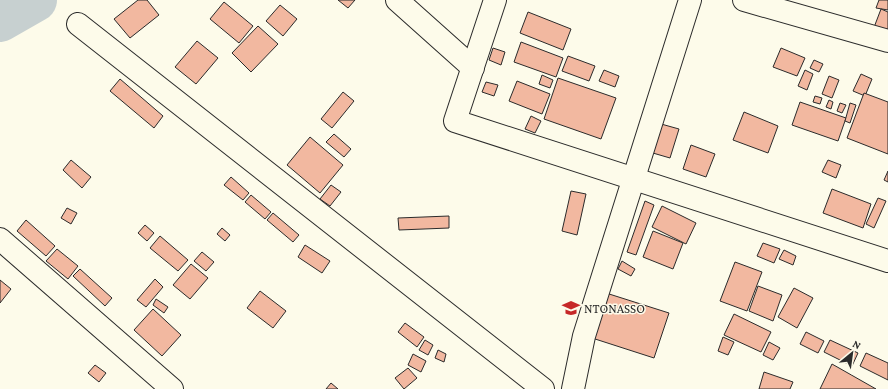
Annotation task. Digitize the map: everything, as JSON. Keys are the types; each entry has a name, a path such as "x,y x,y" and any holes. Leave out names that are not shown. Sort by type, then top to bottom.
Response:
{"street":[{"path":"397,0 473,68"},
{"path":"495,0 455,121 888,261"},
{"path":"573,389 584,336 690,0"},
{"path":"744,0 888,41"},
{"path":"78,24 544,389"},
{"path":"0,239 172,389"}],"building":[{"path":"138,0 147,0 159,15 130,38 114,19"},
{"path":"338,0 355,0 348,8"},
{"path":"879,0 888,0 888,10 876,8"},
{"path":"224,2 253,26 239,43 210,19"},
{"path":"280,5 297,19 283,36 266,21"},
{"path":"881,9 888,12 888,36 873,30"},
{"path":"528,12 571,29 563,50 520,33"},
{"path":"258,26 278,44 251,72 232,53"},
{"path":"197,41 218,58 196,84 175,67"},
{"path":"521,42 563,58 556,77 514,62"},
{"path":"493,48 505,52 501,65 489,60"},
{"path":"781,48 805,58 797,76 773,67"},
{"path":"568,56 595,66 589,81 562,71"},
{"path":"814,60 823,64 819,72 810,68"},
{"path":"604,70 619,76 615,87 599,81"},
{"path":"805,70 813,74 807,90 798,86"},
{"path":"861,74 872,79 865,96 853,91"},
{"path":"542,75 553,80 550,88 539,84"},
{"path":"829,76 839,80 832,98 822,94"},
{"path":"558,78 616,98 601,139 544,119"},
{"path":"120,79 163,116 154,128 110,91"},
{"path":"517,81 550,94 542,114 509,101"},
{"path":"486,82 498,85 494,96 482,92"},
{"path":"343,92 354,101 332,128 321,119"},
{"path":"864,93 888,102 888,154 847,138"},
{"path":"815,96 822,98 820,104 813,102"},
{"path":"829,100 833,102 831,109 826,107"},
{"path":"800,102 846,118 838,141 792,125"},
{"path":"840,103 846,105 842,113 837,111"},
{"path":"850,103 856,105 850,123 845,121"},
{"path":"744,112 778,126 768,153 733,140"},
{"path":"531,116 541,121 535,133 525,129"},
{"path":"654,122 679,129 670,158 646,151"},
{"path":"334,134 351,149 344,157 326,142"},
{"path":"310,137 343,165 320,193 287,165"},
{"path":"691,145 715,154 706,177 683,169"},
{"path":"71,160 91,177 82,188 63,170"},
{"path":"828,160 841,165 836,178 822,172"},
{"path":"888,171 888,182 884,180"},
{"path":"231,177 249,193 243,200 224,185"},
{"path":"331,185 341,192 330,206 320,199"},
{"path":"832,189 871,204 863,228 823,213"},
{"path":"571,191 586,194 577,235 562,231"},
{"path":"251,195 271,212 265,219 245,202"},
{"path":"878,198 886,201 874,228 866,224"},
{"path":"645,201 654,205 636,255 627,252"},
{"path":"662,206 696,223 686,244 652,227"},
{"path":"67,208 77,213 71,224 61,218"},
{"path":"273,213 299,235 293,242 267,220"},
{"path":"449,216 449,228 399,230 398,218"},
{"path":"26,220 55,246 46,256 17,231"},
{"path":"145,225 154,233 147,241 138,233"},
{"path":"222,228 230,235 225,241 217,234"},
{"path":"653,231 683,243 673,269 643,257"},
{"path":"160,236 188,260 178,271 150,248"},
{"path":"763,243 780,249 774,263 757,256"},
{"path":"305,245 330,261 322,273 298,257"},
{"path":"57,249 78,266 68,279 46,261"},
{"path":"784,250 796,256 793,265 779,259"},
{"path":"202,252 214,262 206,271 194,261"},
{"path":"622,261 635,269 631,276 618,269"},
{"path":"735,262 762,272 747,311 720,301"},
{"path":"191,264 208,278 190,299 173,285"},
{"path":"80,269 112,298 105,306 73,276"},
{"path":"155,279 163,287 146,307 137,300"},
{"path":"0,280 11,289 0,303"},
{"path":"758,286 782,295 773,321 749,311"},
{"path":"794,288 813,298 797,328 778,317"},
{"path":"260,291 286,311 273,328 247,308"},
{"path":"606,293 669,313 654,358 592,338"},
{"path":"156,299 168,307 164,313 153,305"},
{"path":"153,309 181,335 162,356 134,330"},
{"path":"734,314 771,332 761,352 724,335"},
{"path":"405,323 424,337 417,347 398,332"},
{"path":"806,332 824,341 818,353 800,344"},
{"path":"723,337 734,342 728,355 718,351"},
{"path":"425,340 433,345 428,355 419,350"},
{"path":"830,340 858,353 852,366 824,352"},
{"path":"769,342 780,348 773,360 763,355"},
{"path":"438,350 446,354 444,362 435,358"},
{"path":"866,353 888,363 888,380 860,366"},
{"path":"413,354 426,361 421,372 408,365"},
{"path":"832,364 876,389 820,389"},
{"path":"95,365 106,373 99,382 88,373"},
{"path":"408,368 417,378 404,389 395,378"},
{"path":"764,372 793,382 790,389 759,389"},
{"path":"331,383 338,389 326,389"}],"waterway":[{"path":"0,20 35,0"}],"place":[{"name":"NTONASSO","path":"571,308"}]}
